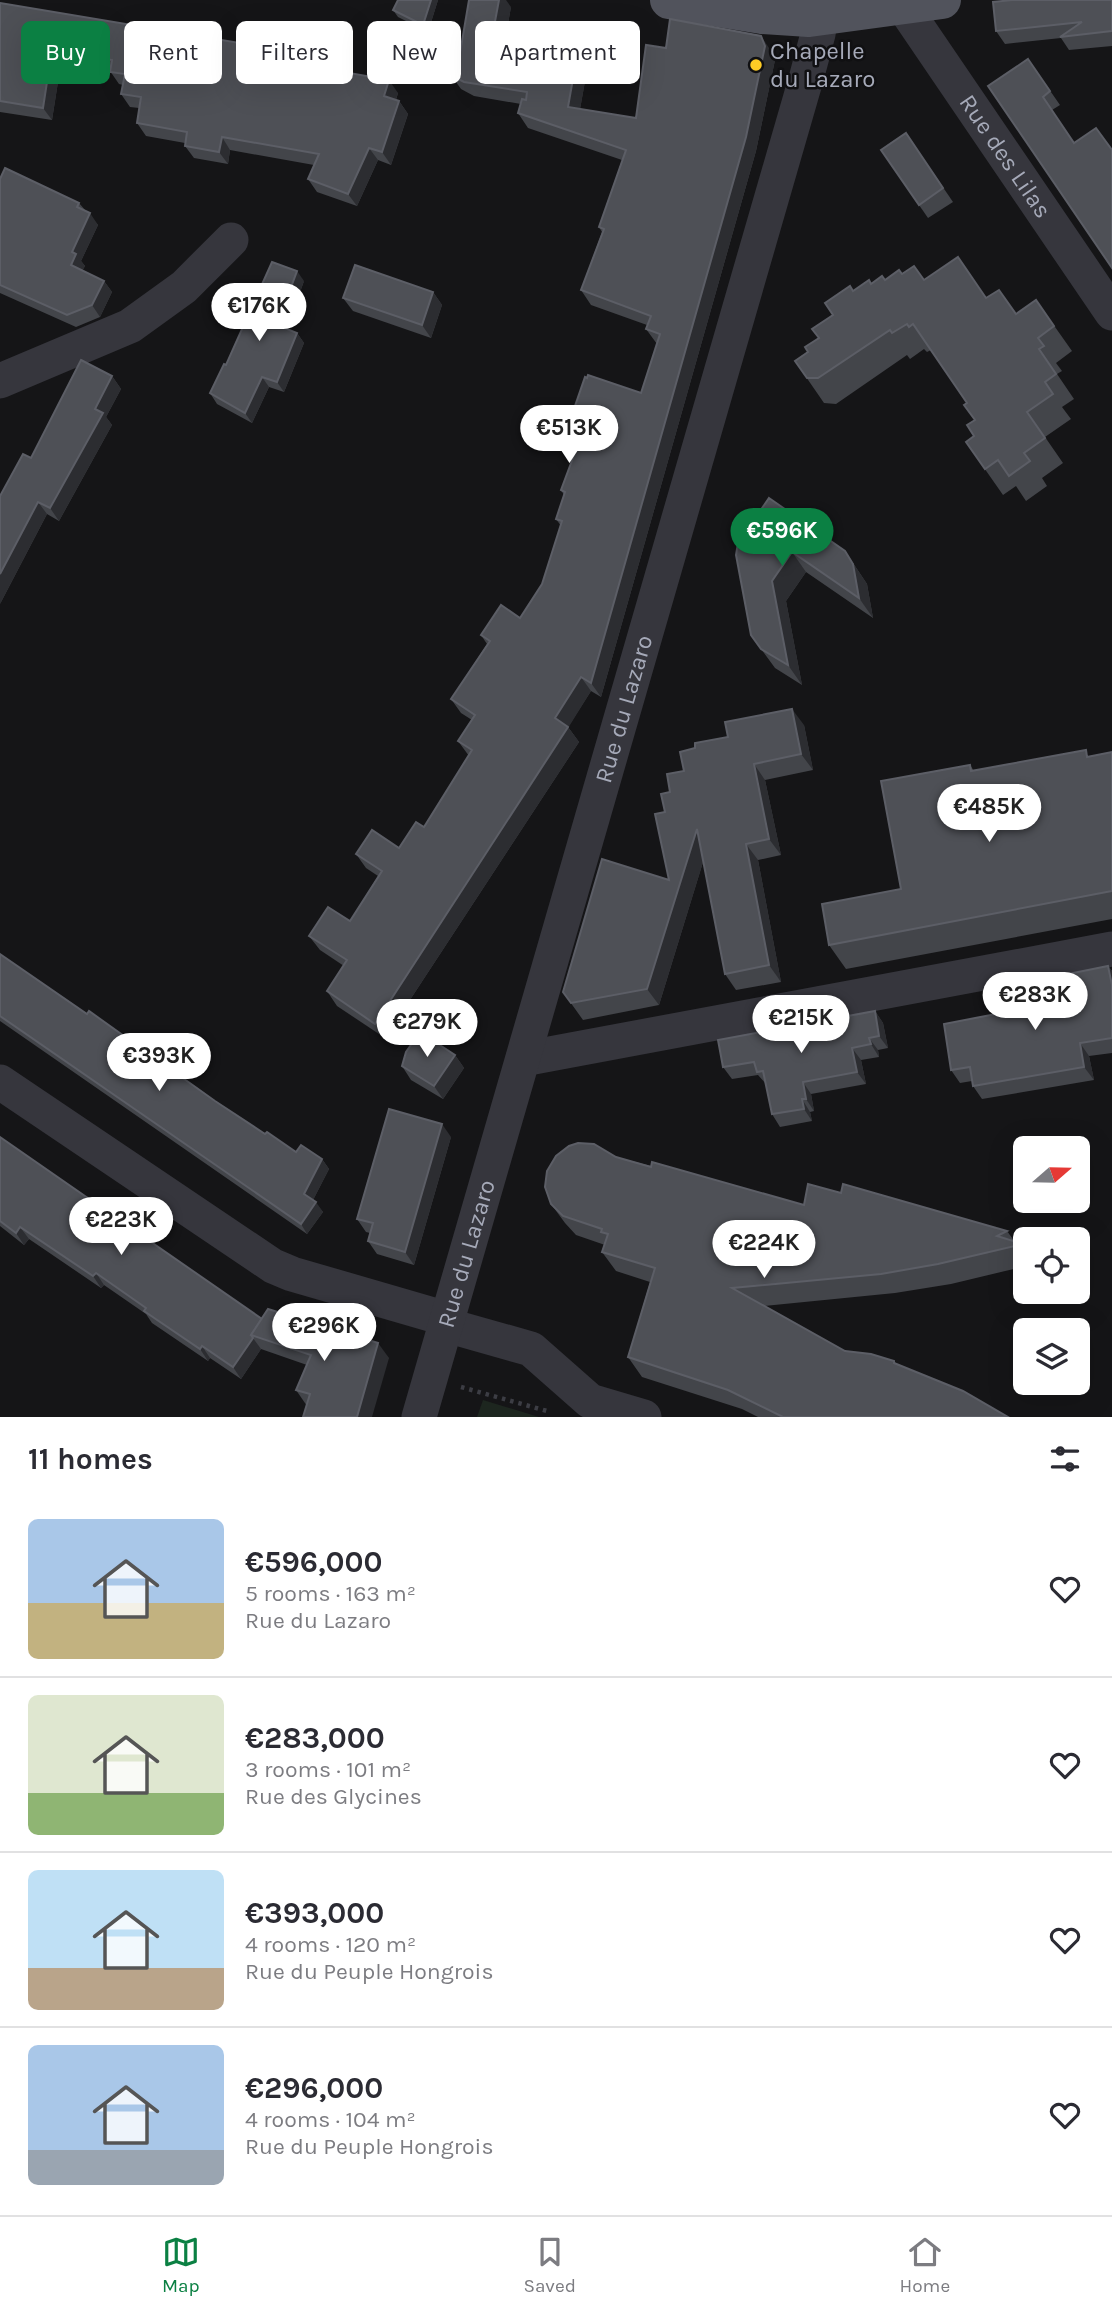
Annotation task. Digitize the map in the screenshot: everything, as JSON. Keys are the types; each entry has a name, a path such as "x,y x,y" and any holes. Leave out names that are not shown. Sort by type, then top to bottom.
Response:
{"main road":[{"path":"669,0 797,18 823,8 942,0"}],"street":[{"name":"Rue des Lilas","path":"901,3 1112,313"},
{"name":"Rue du Lazaro","path":"419,1417 806,79 823,8"},
{"path":"0,381 130,327 184,287 231,240"},
{"path":"523,1059 1112,949"},
{"path":"0,1082 273,1266 292,1275 531,1349 590,1401 644,1417"}],"path":[{"path":"430,1378 556,1413"}],"shaded area":[{"path":"483,1400 539,1417 477,1417"}],"building":[{"path":"398,0 431,0 424,21 415,21 393,10"},
{"path":"469,0 499,0 495,21 475,21 475,84 461,80 461,47"},
{"path":"1112,0 1112,31 1060,37 1082,22 996,31 993,2"},
{"path":"0,3 108,21 21,21 21,84 47,84 43,108 0,101"},
{"path":"670,19 761,36 765,46 746,137 591,683 581,677 555,718 568,727 375,1024 327,991 347,960 309,936 328,907 350,921 382,871 356,854 372,830 399,848 416,822 424,827 472,750 458,741 475,715 451,699 490,641 481,635 501,605 520,618 542,584 562,521 556,519 565,492 561,490 585,413 574,409 585,377 588,375 641,393 660,334 646,329 651,316 581,290 604,229 599,227 626,150 518,113 522,99 526,100 527,92 477,84 572,84 568,107 636,118 646,45 666,48"},
{"path":"110,21 124,24 124,74 110,72"},
{"path":"222,40 236,42 236,84 353,84 353,74 367,76 367,84 388,84 384,96 399,101 382,152 369,148 348,194 308,179 319,154 222,137 219,152 185,146 187,132 137,123 141,97 121,94 124,79 124,84 222,84"},
{"path":"1028,59 1050,91 1043,97 1074,143 1096,128 1112,150 1112,268 988,86"},
{"path":"906,133 943,188 919,205 881,150"},
{"path":"5,168 79,203 77,207 90,213 72,252 76,254 71,265 104,281 92,305 67,315 0,285 0,179"},
{"path":"958,257 986,298 999,290 1016,314 1036,300 1054,326 1038,338 1044,346 1039,349 1056,374 1045,382 1053,394 1027,412 1045,438 1024,453 1030,461 1009,476 998,460 985,469 966,442 974,436 967,425 975,420 964,405 967,403 913,324 909,327 907,324 892,333 890,330 818,378 807,378 795,361 808,352 805,347 819,338 812,329 833,315 825,303 850,286 853,291 869,280 871,284 882,276 885,280 899,270 902,274 914,266 924,280"},
{"path":"272,262 297,271 277,325 297,333 277,382 262,377 245,413 210,393 224,364 226,365"},
{"path":"355,265 433,292 422,325 343,298"},
{"path":"81,360 112,376 95,409 103,413 50,508 38,502 0,574 0,496 23,454 31,458"},
{"path":"769,498 845,551 853,564 859,598 792,552 772,581 788,665 761,649 751,635 736,555 738,543"},
{"path":"792,709 801,754 754,764 769,839 746,844 769,965 725,974 697,829 647,989 571,1003 563,992 602,859 669,880 655,814 665,812 661,794 670,792 667,774 684,771 680,752 695,748 695,743 728,737 725,722"},
{"path":"1086,750 1087,757 1112,752 1112,891 829,945 822,904 901,889 881,781 970,765 971,771"},
{"path":"0,954 87,1014 89,1011 265,1134 267,1132 296,1152 301,1145 322,1159 304,1194 316,1202 301,1224 0,1016"},
{"path":"1108,966 1112,985 1112,1038 1080,1043 1084,1067 973,1086 970,1067 951,1070 944,1024 1027,1008 1024,997 1070,989 1068,974"},
{"path":"875,1011 879,1036 869,1038 871,1044 852,1048 857,1072 803,1082 806,1099 802,1099 804,1109 772,1114 763,1071 757,1072 754,1062 723,1067 718,1040"},
{"path":"420,1032 455,1055 434,1086 402,1066 406,1052"},
{"path":"389,1109 442,1124 405,1252 368,1241 373,1223 357,1219"},
{"path":"0,1137 262,1319 251,1335 253,1338 233,1367 202,1346 200,1349 144,1311 146,1308 96,1273 93,1276 20,1227 16,1233 0,1221"},
{"path":"578,1143 594,1144 616,1157 651,1167 652,1162 804,1205 808,1184 841,1193 843,1184 1007,1231 997,1236 1013,1241 1013,1246 938,1264 881,1274 732,1288 845,1351 871,1354 894,1361 963,1391 1008,1417 783,1417 728,1390 628,1357 655,1268 602,1252 608,1234 601,1232 602,1229 563,1216 551,1204 545,1187 547,1171 556,1156"},
{"path":"268,1309 378,1343 357,1417 303,1417 310,1394 296,1390 311,1355 251,1335"}],"place":[{"name":"Chapelle du Lazaro","path":"756,65"}]}
